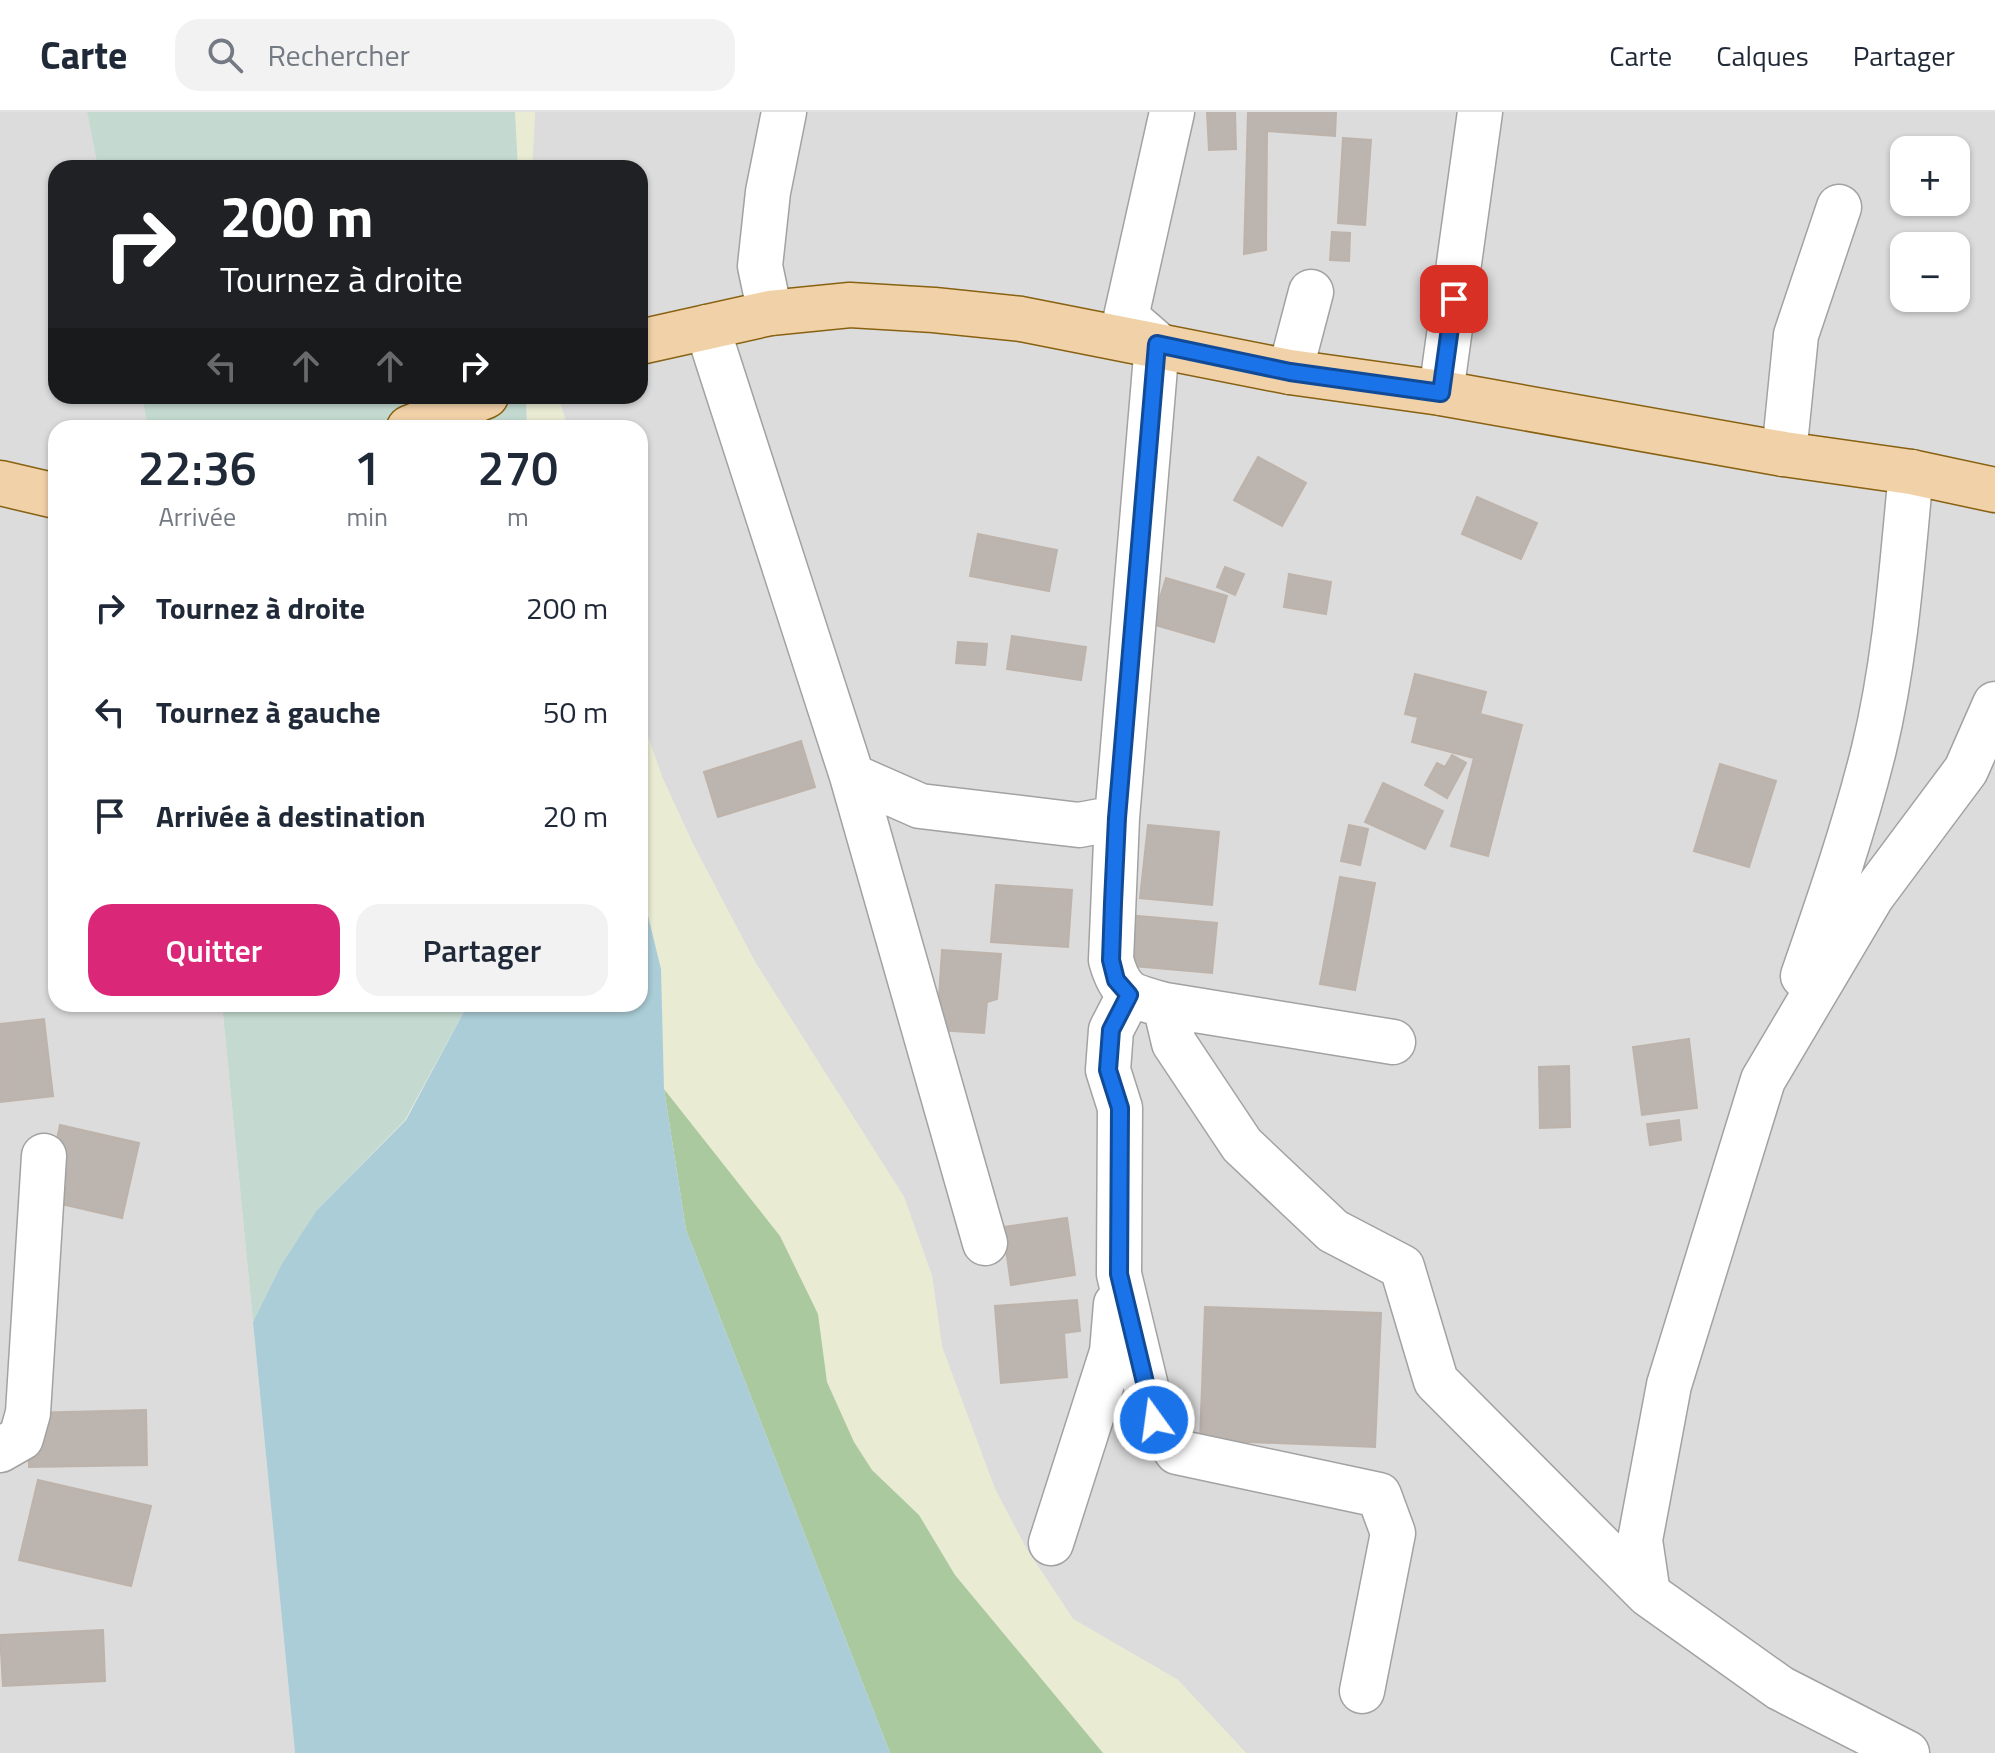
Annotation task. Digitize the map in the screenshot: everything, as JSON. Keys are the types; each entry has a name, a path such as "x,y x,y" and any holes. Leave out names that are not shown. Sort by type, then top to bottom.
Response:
{"main road":[{"path":"648,340 770,313 850,305 1021,319 1290,372 1441,393 1784,454 1911,472 1995,490"},
{"path":"428,420 467,404"},
{"path":"0,483 48,494"}],"street":[{"path":"770,313 760,266 768,192 784,112"},
{"path":"1172,112 1126,317 1157,344 1117,818 1111,960 1116,980 1147,1000 1393,1042"},
{"path":"1441,393 1480,112"},
{"path":"1784,454 1796,335 1839,207"},
{"path":"1290,372 1311,292"},
{"path":"707,327 852,776 985,1243"},
{"path":"1648,1594 1640,1540 1669,1385 1763,1080 1830,897 1874,748 1895,632 1911,472"},
{"path":"1763,1080 1872,896 1966,770 1995,704"},
{"path":"852,776 920,806 1079,825 1117,818"},
{"path":"1051,1543 1112,1352 1119,1274 1120,1108 1108,1070 1111,1030 1147,1000"},
{"path":"1147,1000 1242,1145 1333,1231 1402,1267 1436,1381 1648,1594 1780,1688 1907,1753"},
{"path":"0,1450 21,1438 28,1413 44,1156"},
{"path":"1119,1274 1154,1420 1177,1452 1379,1495 1393,1533 1362,1691"}],"shaded area":[{"path":"0,112 87,112 96,160 48,160 48,404 144,404 146,420 48,420 48,1012 223,1012 295,1753 0,1753"},
{"path":"535,112 1995,112 1995,1753 1246,1753 1178,1680 1073,1619 1026,1548 995,1489 942,1347 932,1276 904,1197 755,962 662,777 648,736 648,420 566,420 560,404 648,404 648,160 532,160"}],"green space":[{"path":"87,112 515,112 518,160 96,160"},
{"path":"515,112 535,112 532,160 518,160"},
{"path":"144,404 526,404 527,420 146,420"},
{"path":"526,404 560,404 566,420 527,420"},
{"path":"648,736 662,777 693,844 755,962 904,1197 932,1276 942,1347 995,1489 1026,1548 1073,1619 1178,1680 1246,1753 1103,1753 955,1575 919,1515 872,1470 854,1442 827,1382 818,1314 780,1236 664,1089 661,969 648,916"},
{"path":"223,1012 464,1012 405,1120 316,1211 281,1265 253,1322"},
{"path":"664,1089 780,1236 818,1314 827,1382 854,1442 872,1470 919,1515 955,1575 1103,1753 890,1753 686,1230"}],"water":[{"path":"648,916 661,969 664,1089 686,1230 890,1753 295,1753 253,1322 281,1265 316,1211 406,1120 464,1012 648,1012"}],"building":[{"path":"1207,112 1235,112 1236,149 1209,150"},
{"path":"1248,112 1336,112 1335,136 1267,131 1266,250 1244,254"},
{"path":"1343,138 1371,140 1365,225 1338,223"},
{"path":"1332,232 1350,233 1349,261 1330,260"},
{"path":"1258,457 1306,483 1282,526 1234,500"},
{"path":"1477,497 1537,523 1521,559 1462,534"},
{"path":"978,534 1057,550 1049,591 970,576"},
{"path":"1225,567 1244,574 1235,595 1217,587"},
{"path":"1289,574 1331,582 1326,614 1284,607"},
{"path":"1166,578 1227,596 1214,642 1152,624"},
{"path":"1012,636 1086,647 1081,680 1007,669"},
{"path":"958,642 987,644 985,665 956,663"},
{"path":"1415,674 1486,692 1480,714 1522,725 1488,856 1451,846 1474,758 1412,742 1418,717 1405,714"},
{"path":"801,741 815,787 718,817 704,772"},
{"path":"1452,755 1466,763 1447,798 1425,785 1437,763 1445,767"},
{"path":"1720,764 1776,781 1749,867 1694,851"},
{"path":"1383,783 1443,811 1425,849 1365,822"},
{"path":"1148,825 1219,832 1212,905 1140,898"},
{"path":"1349,825 1368,829 1360,865 1341,861"},
{"path":"1340,877 1375,883 1355,990 1320,984"},
{"path":"996,885 1072,890 1068,947 991,942"},
{"path":"1127,915 1217,923 1212,973 1122,965"},
{"path":"942,950 1001,954 997,999 987,1002 984,1033 937,1030"},
{"path":"44,1019 53,1096 0,1102 0,1024"},
{"path":"1689,1039 1697,1108 1642,1115 1633,1047"},
{"path":"1569,1066 1570,1127 1540,1128 1539,1067"},
{"path":"1679,1120 1681,1140 1650,1145 1647,1124"},
{"path":"60,1125 139,1143 122,1218 44,1200"},
{"path":"1067,1218 1075,1275 1011,1285 1003,1227"},
{"path":"1077,1300 1080,1331 1064,1333 1067,1377 1001,1383 995,1306"},
{"path":"1205,1307 1381,1313 1375,1447 1200,1440"},
{"path":"146,1410 147,1465 29,1467 28,1413"},
{"path":"38,1480 151,1506 131,1586 19,1560"},
{"path":"103,1630 105,1681 3,1686 0,1635"}],"route":[{"path":"1154,1420 1119,1274 1120,1108 1108,1070 1111,1030 1129,995 1116,980 1111,960 1113,903 1117,818 1157,344 1290,372 1441,393 1454,299"}]}
